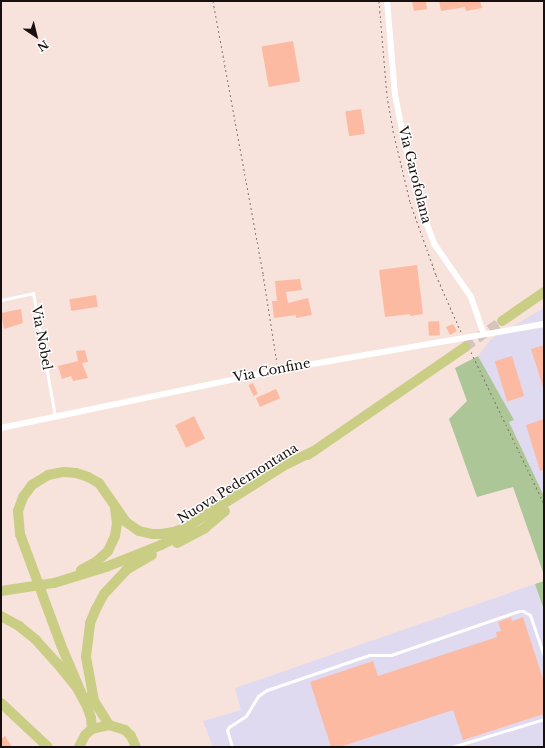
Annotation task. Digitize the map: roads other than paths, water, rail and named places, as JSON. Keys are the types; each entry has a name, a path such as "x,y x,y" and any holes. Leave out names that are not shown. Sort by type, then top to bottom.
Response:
{"main road":[{"path":"502,321 544,292"},
{"name":"Nuova Pedemontana","path":"1,591 54,582 106,567 161,545 225,511 467,349"},
{"path":"90,702 70,664 20,534 18,511 23,497 32,485 48,475 64,472 76,473 88,477 98,483 110,497 114,506 126,522 139,530 152,534 174,532 231,501 283,466 314,451"},
{"path":"54,582 97,561 108,551 115,536 117,524 114,506"},
{"path":"92,729 87,670 87,641 90,624 104,594 130,568 196,534 225,511"},
{"path":"1,616 19,626 36,640 109,725"},
{"path":"1,703 48,747"},
{"path":"78,746 85,735 92,729 109,725 125,730 131,736 136,747"}],"street":[{"name":"Via Garofolana","path":"387,1 395,95 405,145 424,217 435,245 471,297 484,334"},
{"name":"Via Confine","path":"1,428 278,370 544,324"}],"lane":[{"name":"Via Nobel","path":"1,300 33,293 55,416"},
{"path":"232,747 228,730 229,727 246,716 258,696 267,690 368,655 391,655 519,611 523,611 530,615 544,656"},
{"path":"452,747 544,719"}],"tunnel":[{"path":"465,347 502,321"}]}
